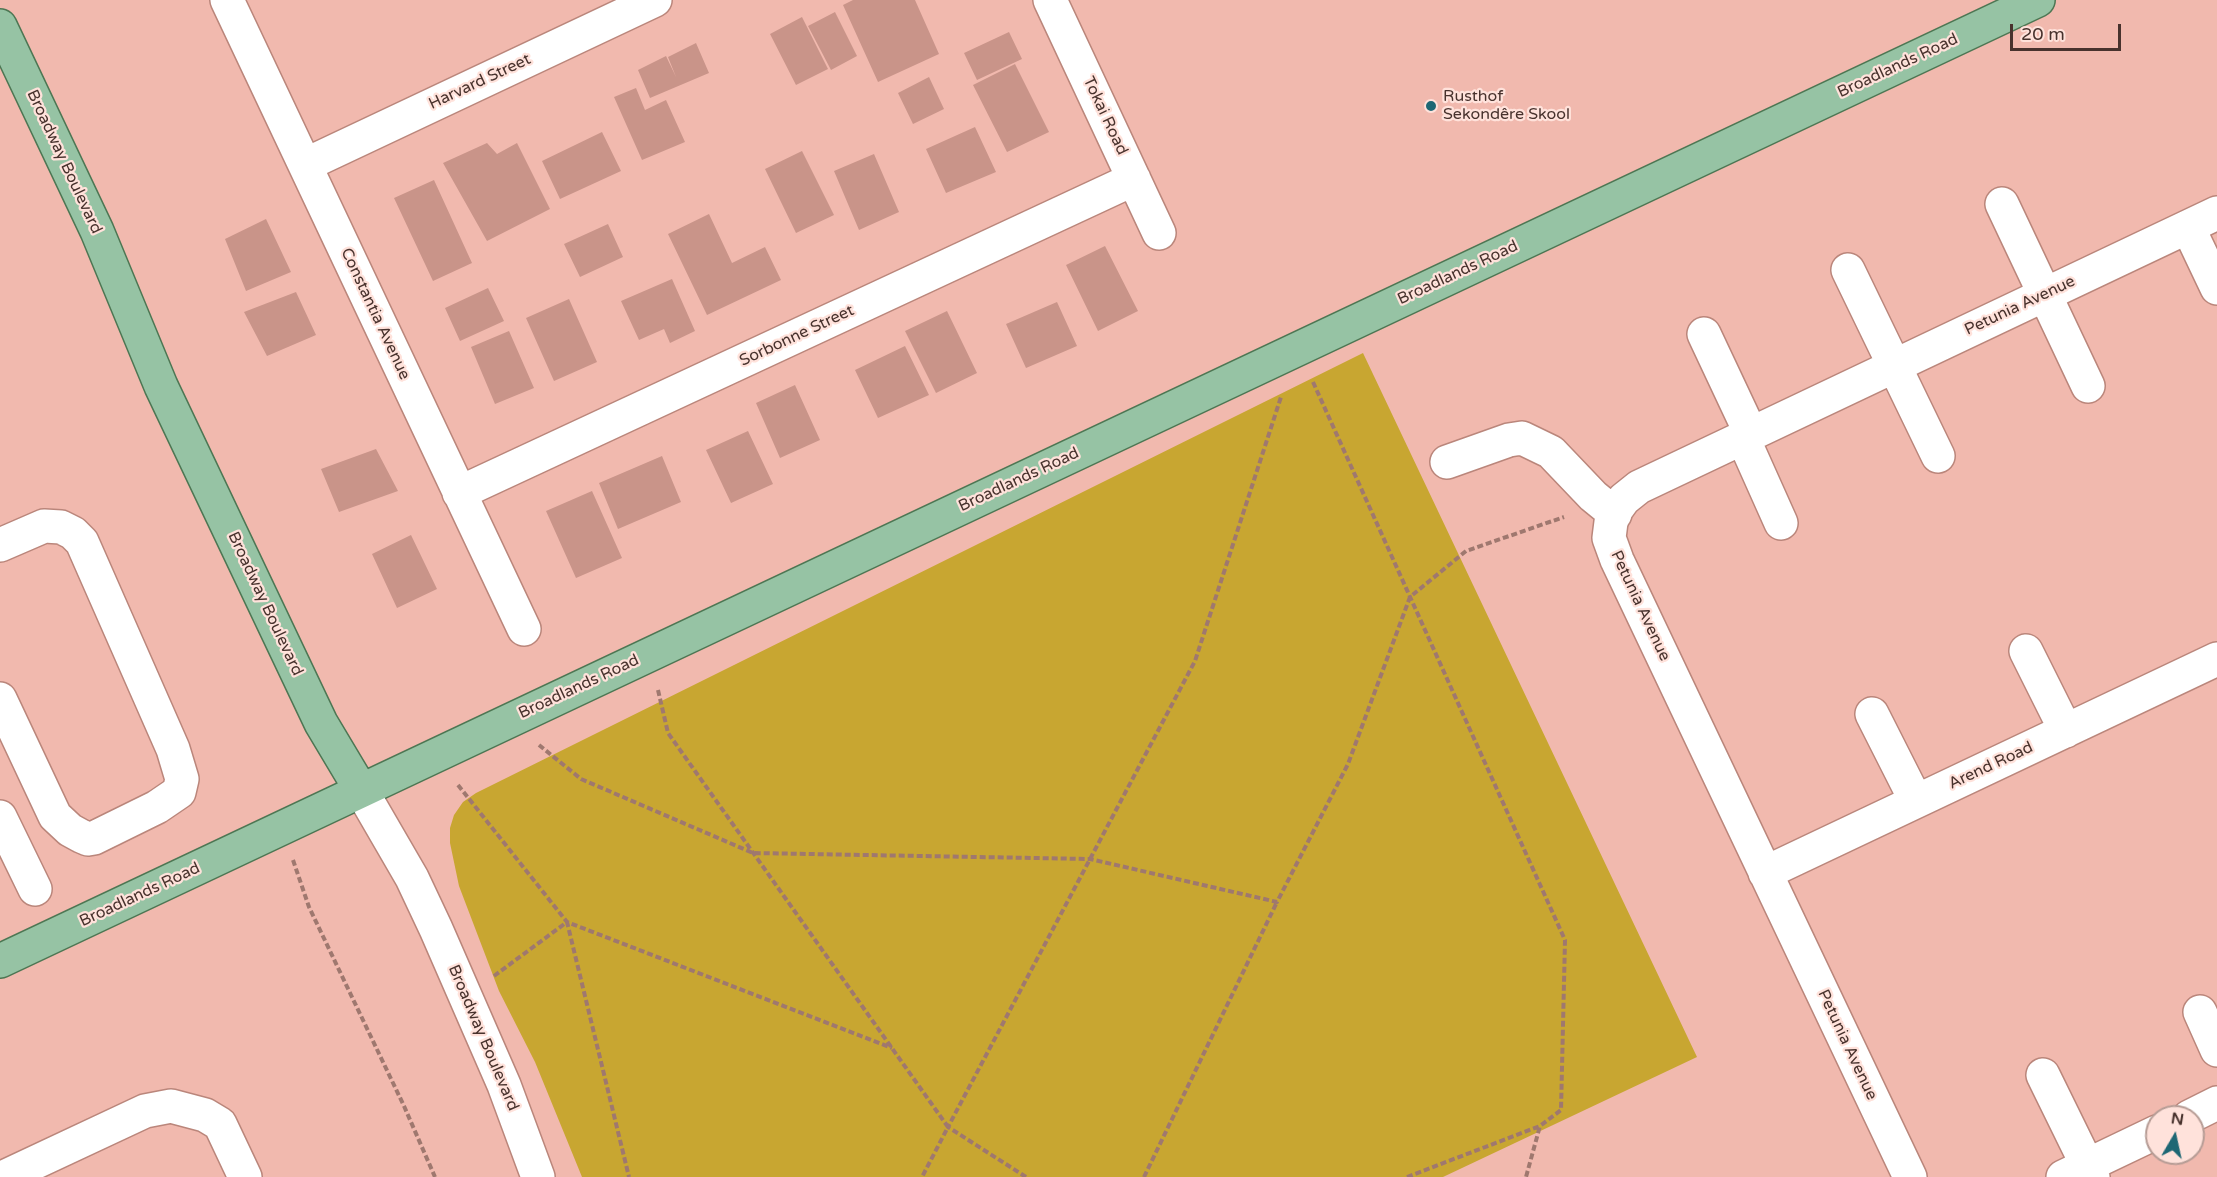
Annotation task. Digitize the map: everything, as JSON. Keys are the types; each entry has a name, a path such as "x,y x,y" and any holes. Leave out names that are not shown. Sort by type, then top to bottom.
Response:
{"main road":[{"name":"Broadlands Road","path":"0,961 2038,0"},
{"name":"Broadway Boulevard","path":"0,26 97,231 166,397 321,723 361,790"}],"street":[{"name":"Constantia Avenue","path":"227,0 524,629"},
{"name":"Harvard Street","path":"304,165 655,0"},
{"name":"Tokai Road","path":"1050,0 1159,233"},
{"name":"Sorbonne Street","path":"459,493 1134,179"},
{"path":"2002,204 2088,386"},
{"name":"Petunia Avenue","path":"1910,1177 1617,560 1609,538 1609,509 1639,487 2217,213"},
{"path":"2188,227 2217,288"},
{"path":"1848,270 1938,456"},
{"path":"1704,334 1781,523"},
{"path":"1447,462 1509,440 1522,438 1551,452 1609,509"},
{"path":"0,545 44,526 61,527 73,533 82,542 173,750 182,779 179,792 157,807 94,838 88,839 81,836 70,830 55,816 0,699"},
{"path":"2026,651 2066,731"},
{"name":"Arend Road","path":"1765,873 2217,659"},
{"path":"1872,714 1916,801"},
{"name":"Broadway Boulevard","path":"361,790 412,878 504,1085 538,1177"},
{"path":"0,817 34,889"},
{"path":"2200,1012 2217,1050"},
{"path":"2043,1075 2081,1173 2145,1138"},
{"path":"4,1177 145,1111 171,1106 205,1115 220,1124 245,1177"}],"path":[{"path":"1298,348 1565,940 1561,1110 1540,1126 1407,1177"},
{"path":"922,1177 1195,661 1298,348"},
{"path":"1144,1177 1277,902 1347,764 1410,597 1466,551 1609,509"},
{"path":"650,654 668,733 948,1127 1026,1177"},
{"path":"507,721 581,779 753,853 1090,859 1277,902"},
{"path":"434,755 567,922 629,1177"},
{"path":"283,828 309,907 404,1106 435,1177"},
{"path":"567,922 892,1048"},
{"path":"466,997 567,922"},
{"path":"1526,1177 1540,1126"}],"shaded area":[{"path":"1363,353 1697,1057 1443,1177 582,1177 535,1062 499,991 459,886 450,843 450,828 454,815 463,802 476,793"}],"building":[{"path":"853,0 915,0 939,54 878,82 843,5"},
{"path":"835,12 857,56 831,70 808,26"},
{"path":"802,17 828,69 796,85 770,34"},
{"path":"1009,32 1022,59 977,80 964,53"},
{"path":"696,43 709,73 650,98 638,70 666,56 676,77 668,57"},
{"path":"1015,64 1049,132 1007,152 973,85"},
{"path":"929,77 944,109 913,124 898,93"},
{"path":"636,88 645,110 666,100 685,142 642,160 614,97"},
{"path":"975,127 996,172 946,193 926,149"},
{"path":"602,132 621,171 560,199 542,161"},
{"path":"487,143 497,154 517,143 550,209 487,241 443,163"},
{"path":"802,151 834,215 796,233 765,169"},
{"path":"874,154 899,212 859,230 834,171"},
{"path":"434,180 472,263 433,281 394,198"},
{"path":"709,214 732,263 765,247 781,280 707,315 668,234"},
{"path":"266,219 291,272 246,291 225,239"},
{"path":"608,224 623,257 580,277 564,244"},
{"path":"1105,246 1138,311 1098,331 1066,265"},
{"path":"672,279 695,331 670,343 664,329 639,340 621,301"},
{"path":"488,288 504,321 460,341 445,308"},
{"path":"296,292 316,335 267,356 244,312"},
{"path":"569,299 597,362 554,381 526,318"},
{"path":"1057,302 1077,346 1026,368 1006,324"},
{"path":"947,311 977,373 936,393 905,331"},
{"path":"509,331 534,388 495,404 471,347"},
{"path":"905,346 929,395 878,418 855,370"},
{"path":"795,385 820,440 780,458 756,403"},
{"path":"748,431 773,484 731,503 706,450"},
{"path":"376,449 398,491 339,512 321,469"},
{"path":"662,456 681,502 618,529 599,483"},
{"path":"592,491 622,558 576,578 546,511"},
{"path":"411,535 437,589 397,608 372,554"}],"place":[{"name":"Rusthof Sekondêre Skool","path":"1431,106"}]}
